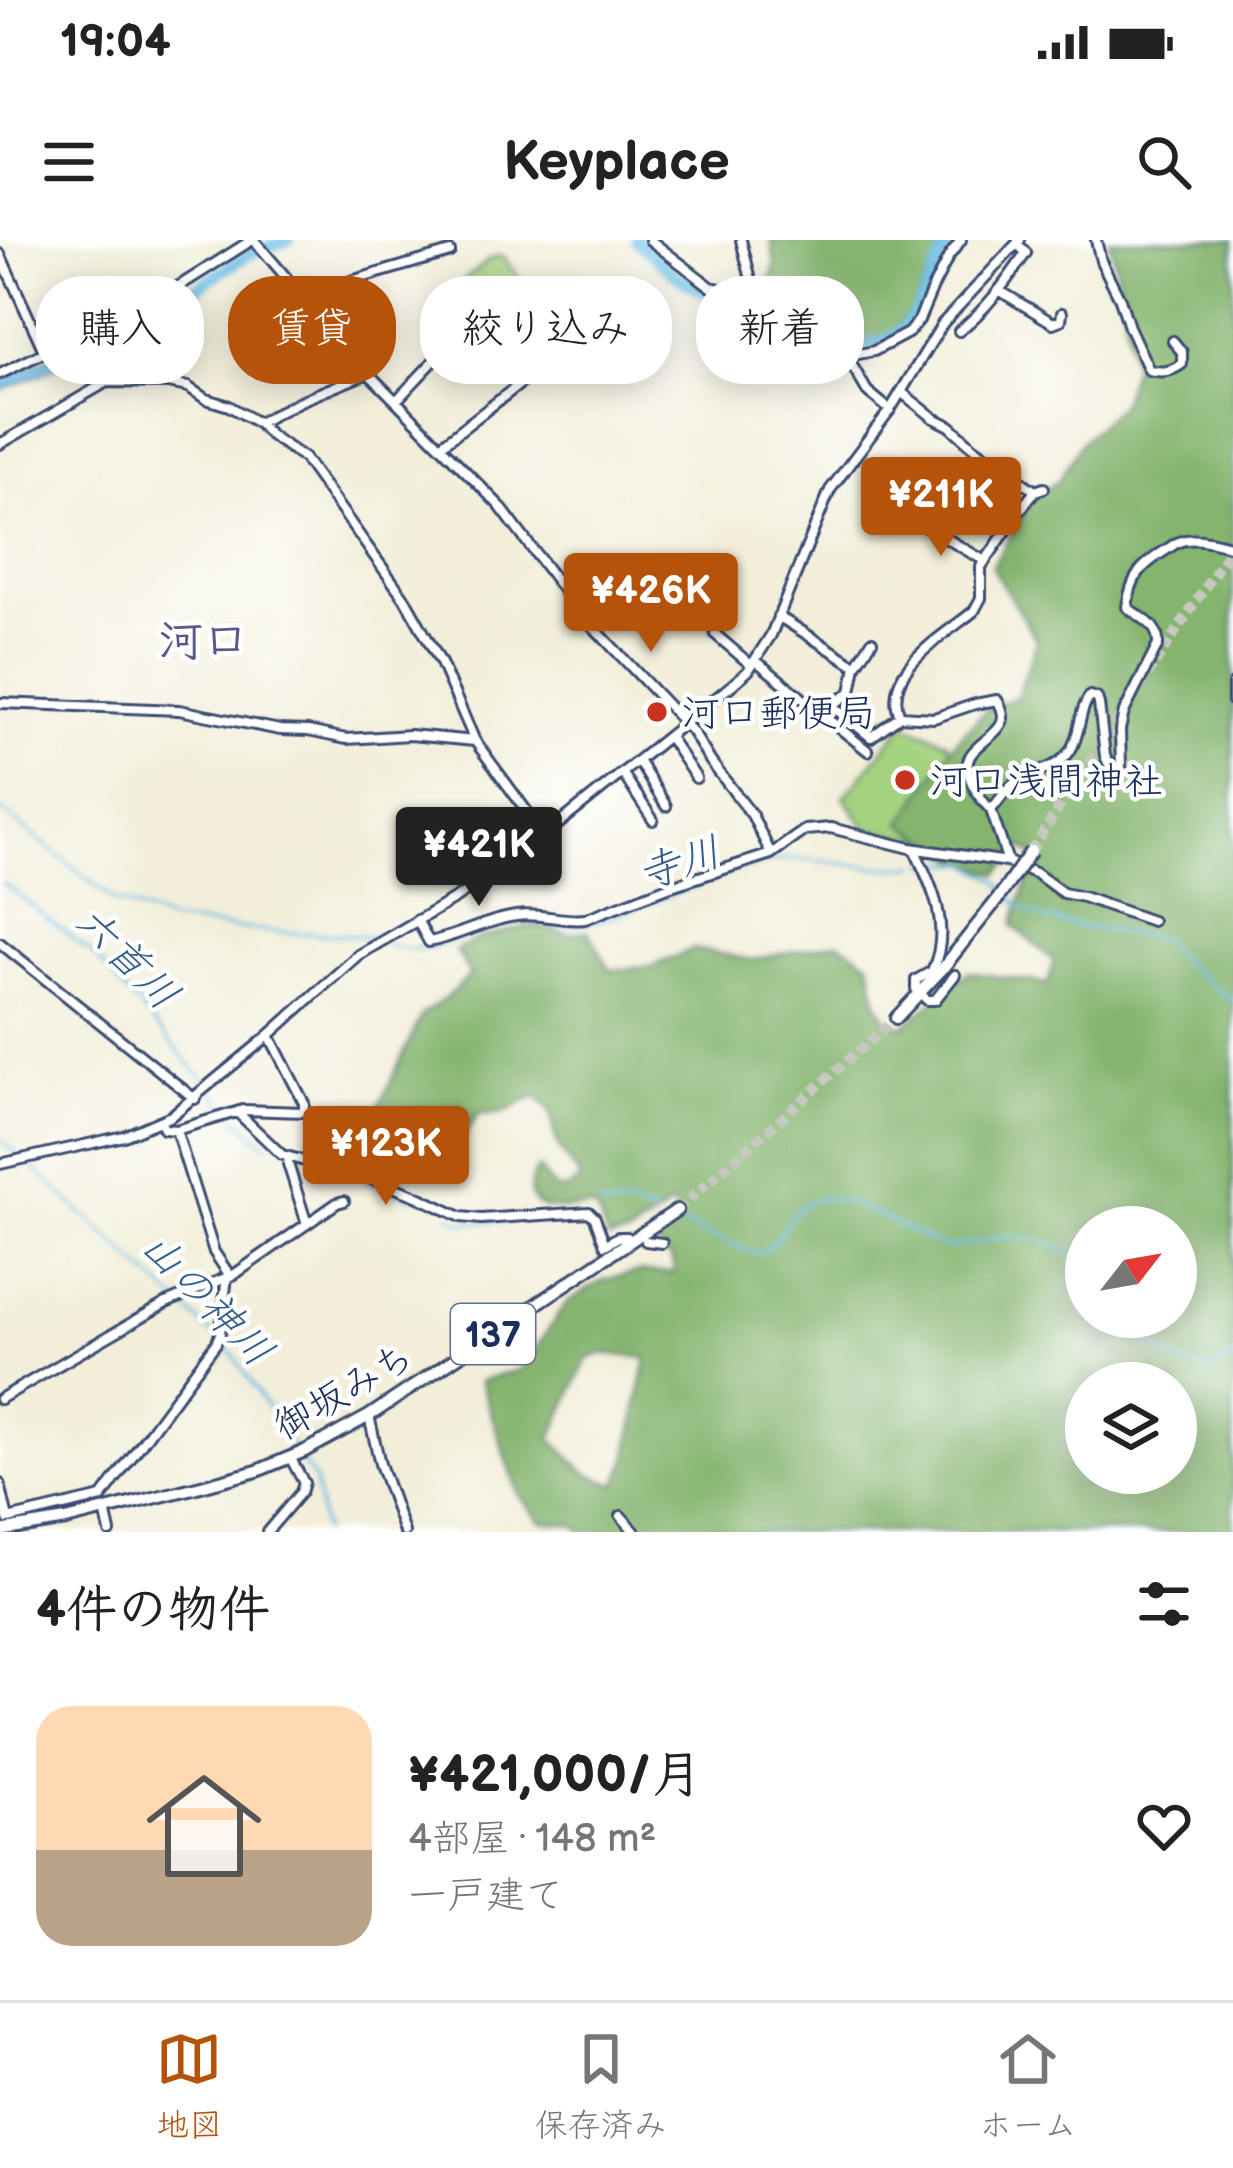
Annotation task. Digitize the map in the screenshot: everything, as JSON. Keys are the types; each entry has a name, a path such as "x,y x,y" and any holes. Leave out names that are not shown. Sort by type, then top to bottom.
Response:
{"highway":[{"path":"896,1018 979,926 1031,851"},
{"name":"御坂みち","path":"8,1528 105,1510 242,1475 296,1455 369,1416 676,1210"},
{"path":"31,1532 47,1524"}],"street":[{"path":"650,240 698,276"},
{"path":"741,240 749,276"},
{"path":"864,353 908,332 919,320 961,240"},
{"path":"1096,240 1149,370 1161,373 1182,364 1182,352 1173,341"},
{"path":"196,276 254,241 284,276"},
{"path":"0,1164 124,1136 160,1122 195,1099 341,969 379,941 487,878 686,724 753,663 771,635 830,490 890,410 928,345 954,312 1016,242 1027,253 984,310 963,328 954,312"},
{"path":"370,276 450,253"},
{"path":"0,254 36,333"},
{"path":"1005,255 1018,264"},
{"path":"993,268 1006,280"},
{"path":"1000,291 1053,323 1062,313"},
{"path":"0,374 36,355"},
{"path":"396,401 420,376"},
{"path":"0,444 107,382 156,382 188,388 258,423 304,458 406,599 451,682 475,741 545,836"},
{"path":"258,423 341,384"},
{"path":"379,384 499,506 582,615 686,724 752,815 771,854"},
{"path":"440,446 520,384"},
{"path":"863,384 890,410"},
{"path":"900,716 896,698 902,672 974,611 981,598 980,572 986,561 1040,490 901,392"},
{"path":"918,522 986,561"},
{"path":"991,810 1017,782 1069,753 1090,696 1099,704 1105,756 1111,769 1118,769 1124,712 1158,645 1151,624 1127,608 1138,571 1181,540 1233,547"},
{"path":"778,616 856,666"},
{"path":"715,634 868,751"},
{"path":"814,708 832,706 851,692 856,666 872,641"},
{"path":"1233,684 1233,700"},
{"path":"832,706 871,737 900,716 934,718 997,700 1002,721 968,763 971,781 991,810 1007,862"},
{"path":"0,703 179,710 346,739 410,735 475,741"},
{"path":"669,737 697,778"},
{"path":"639,762 666,806"},
{"path":"623,774 653,820"},
{"path":"417,920 430,941 520,915 585,919 771,854 805,830 831,829 1007,862 1063,893 1152,921"},
{"path":"913,848 932,886 942,935 932,971 914,984 920,995 934,1000 955,975"},
{"path":"0,943 195,1099"},
{"path":"160,1122 164,1129 176,1130 237,1112 304,1112 304,1103 269,1035"},
{"path":"237,1112 279,1153 372,1179 466,1219 589,1212 605,1245 618,1237 627,1238"},
{"path":"0,1484 8,1528 103,1497 218,1338 229,1276 214,1252 176,1130"},
{"path":"289,1157 307,1224"},
{"path":"0,1399 167,1303 229,1276 344,1202"},
{"path":"646,1241 662,1243"},
{"path":"369,1416 404,1532"},
{"path":"267,1532 301,1492 304,1483 296,1455"},
{"path":"105,1510 110,1532"},
{"path":"621,1516 635,1532"}],"green space":[{"path":"771,240 945,240 912,311 886,337 864,345 864,276 772,276"},
{"path":"1109,240 1233,240 1233,1532 582,1532 575,1525 541,1521 519,1495 480,1381 522,1369 567,1302 604,1280 639,1272 674,1273 672,1259 649,1237 680,1214 672,1205 629,1235 608,1239 592,1207 555,1209 536,1203 531,1185 536,1170 564,1190 580,1177 559,1148 550,1114 537,1097 502,1113 479,1114 465,1133 453,1172 427,1168 433,1134 376,1113 422,1015 470,975 456,950 532,925 569,934 588,931 610,970 651,967 694,949 752,960 839,942 870,963 877,1002 887,1020 903,1027 968,972 1048,984 1054,961 1013,925 1040,860 1023,847 998,874 957,859 902,823 956,741 987,709 1017,697 1037,641 992,567 1033,498 1058,481 1081,443 1122,402 1133,366","holes":["602,1353 647,1358 626,1464 616,1485 586,1473 551,1439 587,1359"]},
{"path":"503,258 518,276 468,276 490,259"},
{"path":"904,724 946,741 960,759 967,849 867,829 844,797"}],"water":[{"path":"36,363 36,376 0,391 0,381"}],"waterway":[{"path":"204,283 253,252 289,240"},
{"path":"636,240 700,290 773,312 852,345 884,340 910,321 951,240"},
{"name":"寺川","path":"0,809 114,900 170,921 364,936 376,941"},
{"name":"寺川","path":"385,944 430,947 511,921 584,924 722,876 787,859 879,868 916,865"},
{"name":"寺川","path":"925,864 967,863 997,880 1020,907 1047,919 1162,941 1233,1000"},
{"name":"六首川","path":"3,883 94,955 204,1080"},
{"name":"六首川","path":"213,1091 228,1110"},
{"name":"六首川","path":"235,1117 267,1145"},
{"name":"山の神川","path":"0,1139 20,1156"},
{"name":"山の神川","path":"27,1162 214,1335"},
{"name":"六首川","path":"366,1181 414,1199"},
{"name":"六首川","path":"677,1222 761,1253 805,1204 836,1200 945,1247 1006,1238 1031,1239 1065,1250"},
{"name":"六首川","path":"600,1207 631,1206 655,1215"},
{"name":"六首川","path":"451,1216 464,1223 505,1221"},
{"name":"六首川","path":"1142,1338 1195,1367 1213,1368 1233,1357"},
{"name":"山の神川","path":"221,1341 315,1481 323,1532"}],"tunnel":[{"path":"1139,688 1233,545"},
{"path":"1031,851 1125,708"},
{"path":"677,1210 896,1018"}],"place":[{"name":"河口郵便局","path":"657,712"},
{"name":"河口浅間神社","path":"905,780"}],"district":[{"name":"河口","path":"203,640"}]}
